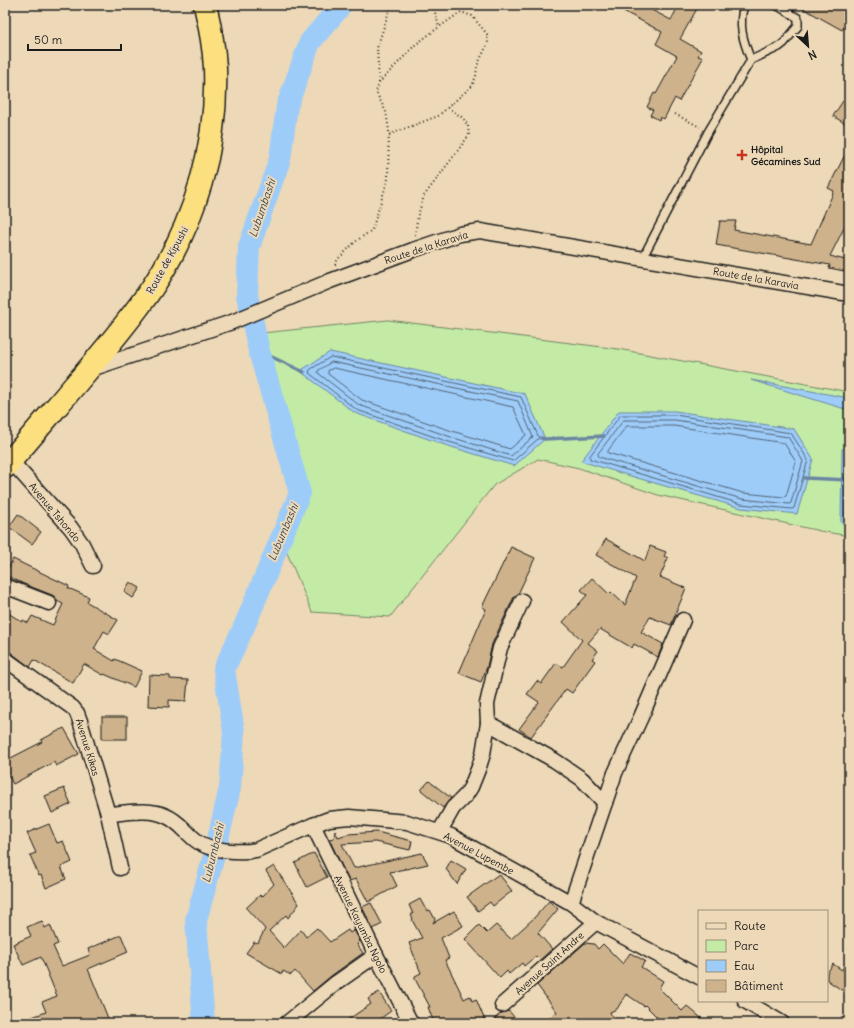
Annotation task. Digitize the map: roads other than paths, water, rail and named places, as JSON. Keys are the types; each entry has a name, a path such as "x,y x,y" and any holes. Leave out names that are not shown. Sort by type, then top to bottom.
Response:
{"highway":[{"name":"Route de Kipushi","path":"8,464 118,336 153,287 176,249 196,203 209,146 215,99 213,46 205,5"}],"street":[{"name":"Route de la Karavia","path":"90,369 232,322 330,281 413,250 460,234 480,231 849,294"},
{"name":"Avenue Tshondo","path":"8,464 71,528 82,544 93,566"},
{"path":"5,586 49,604"},
{"path":"440,831 453,808 466,795 474,782 483,754 488,723 487,704 500,648 522,601"},
{"path":"571,903 614,773 641,717 682,620"},
{"name":"Avenue Kikas","path":"5,659 73,708 77,713 108,814 120,868"},
{"path":"488,723 554,760 582,779 605,804"},
{"name":"Avenue Lupembe","path":"108,814 129,812 161,814 173,820 197,842 203,845 229,851 248,852 256,850 313,825 336,818 349,817 387,819 407,822 440,831 571,903 596,922 698,976"},
{"name":"Avenue Kayumba Ngolo","path":"313,825 376,955 411,1023"},
{"name":"Avenue Saint Andre","path":"502,1005 596,922"},
{"path":"287,1023 336,983 376,955"},
{"path":"747,1002 782,1023"}],"lane":[{"path":"744,5 741,20 742,34 751,60"},
{"path":"642,259 708,132 751,60 779,47 798,26 799,20 796,16 776,5"}],"water":[{"path":"330,352 525,394 545,439 514,466 445,445 355,413 300,371"},
{"path":"751,380 849,398 849,410 845,409"},
{"path":"619,411 675,411 794,429 813,459 797,514 741,508 581,461"},
{"path":"849,448 849,526 841,523 842,449"}],"waterway":[{"name":"Lubumbashi","path":"204,1023 196,920 214,856 230,788 234,732 224,669 244,627 300,493 259,351 247,295 249,247 280,159 287,106 310,42 339,8 339,5"},
{"path":"259,351 304,372"},
{"path":"541,438 604,436"},
{"path":"804,478 849,480"}],"place":[{"name":"Hôpital Gécamines Sud","path":"742,155"}]}
